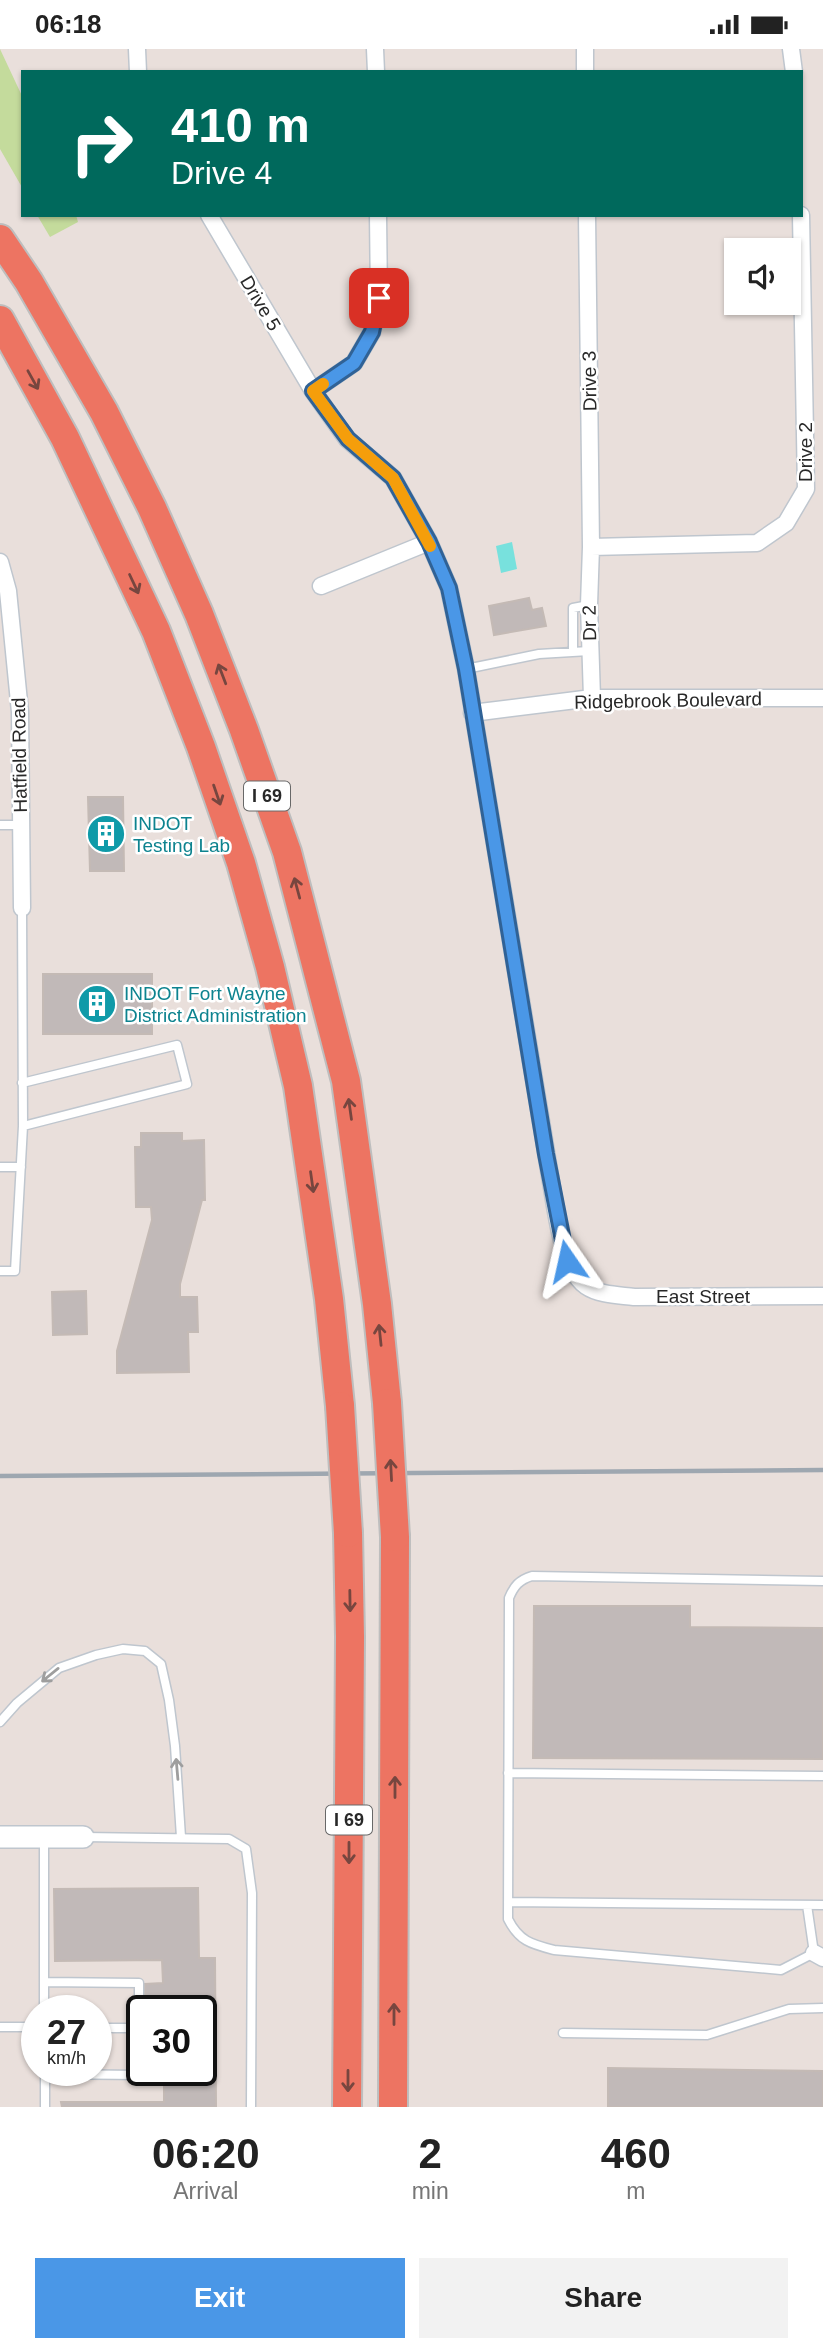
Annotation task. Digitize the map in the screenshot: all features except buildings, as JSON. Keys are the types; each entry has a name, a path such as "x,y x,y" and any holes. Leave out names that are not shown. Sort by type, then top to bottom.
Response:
{"highway":[{"name":"I 69","path":"0,239 29,282 104,412 152,508 199,614 287,852 346,1081 377,1304 387,1403 395,1537 393,2107"},
{"name":"I 69","path":"0,320 71,450 156,631 201,747 241,863 270,967 298,1086 329,1299 340,1406 348,1533 348,2107"}],"street":[{"path":"137,49 138,70"},
{"path":"375,49 376,70"},
{"path":"585,49 585,70"},
{"path":"791,49 794,70"},
{"name":"Drive 5","path":"210,217 313,391 348,439 393,478 429,542 449,588 466,669 551,1182 567,1261 585,1285"},
{"path":"313,391 354,363 372,332 379,298 378,217"},
{"name":"Drive 3","path":"587,217 591,547"},
{"name":"Drive 2","path":"591,547 757,543 786,523 806,489 801,217"},
{"path":"321,586 429,542"},
{"name":"Dr 2","path":"591,547 589,605 592,698"},
{"name":"Hatfield Road","path":"0,562 8,591 20,712 22,908"},
{"name":"Ridgebrook Boulevard","path":"472,713 592,698 823,698"},
{"name":"East Street","path":"585,1285 609,1294 635,1297 823,1296"},
{"path":"0,1837 83,1837"}],"lane":[{"path":"573,651 573,608 589,605"},
{"path":"466,669 523,657 590,650"},
{"path":"0,825 21,825"},
{"path":"0,1271 15,1271 23,1126 22,908"},
{"path":"22,1083 177,1045 187,1084 23,1126"},
{"path":"0,1167 20,1167"},
{"path":"807,1905 818,1955 781,1970 554,1950 526,1941 515,1933 508,1919 509,1598 513,1587 522,1579 532,1576 823,1580"},
{"path":"0,1722 17,1703 59,1668 123,1649 145,1651 161,1664 169,1700 181,1837"},
{"path":"508,1773 823,1776"},
{"path":"44,1837 44,1995"},
{"path":"83,1837 229,1839 246,1849 251,1893 251,2107"},
{"path":"508,1902 823,1905"},
{"path":"44,1982 139,1983 139,1995"},
{"path":"563,2033 706,2035 789,2009 823,2008"},
{"path":"0,2027 21,2027"},
{"path":"45,2086 45,2107"}],"green space":[{"path":"0,49 21,94 21,186 0,149"},
{"path":"38,217 77,217 78,222 50,237"}],"water":[{"path":"512,542 517,569 501,573 496,546"}],"railway":[{"path":"0,1476 823,1470"}],"slow traffic":[{"path":"323,384 313,391 348,439 393,478 430,546"}],"place":[{"name":"INDOT Testing Lab","path":"106,834"},
{"name":"INDOT Fort Wayne District Administration","path":"97,1004"}],"route":[{"path":"379,298 372,332 354,363 313,391 348,439 393,478 429,542 449,588 466,669 546,1154 567,1261"}]}
